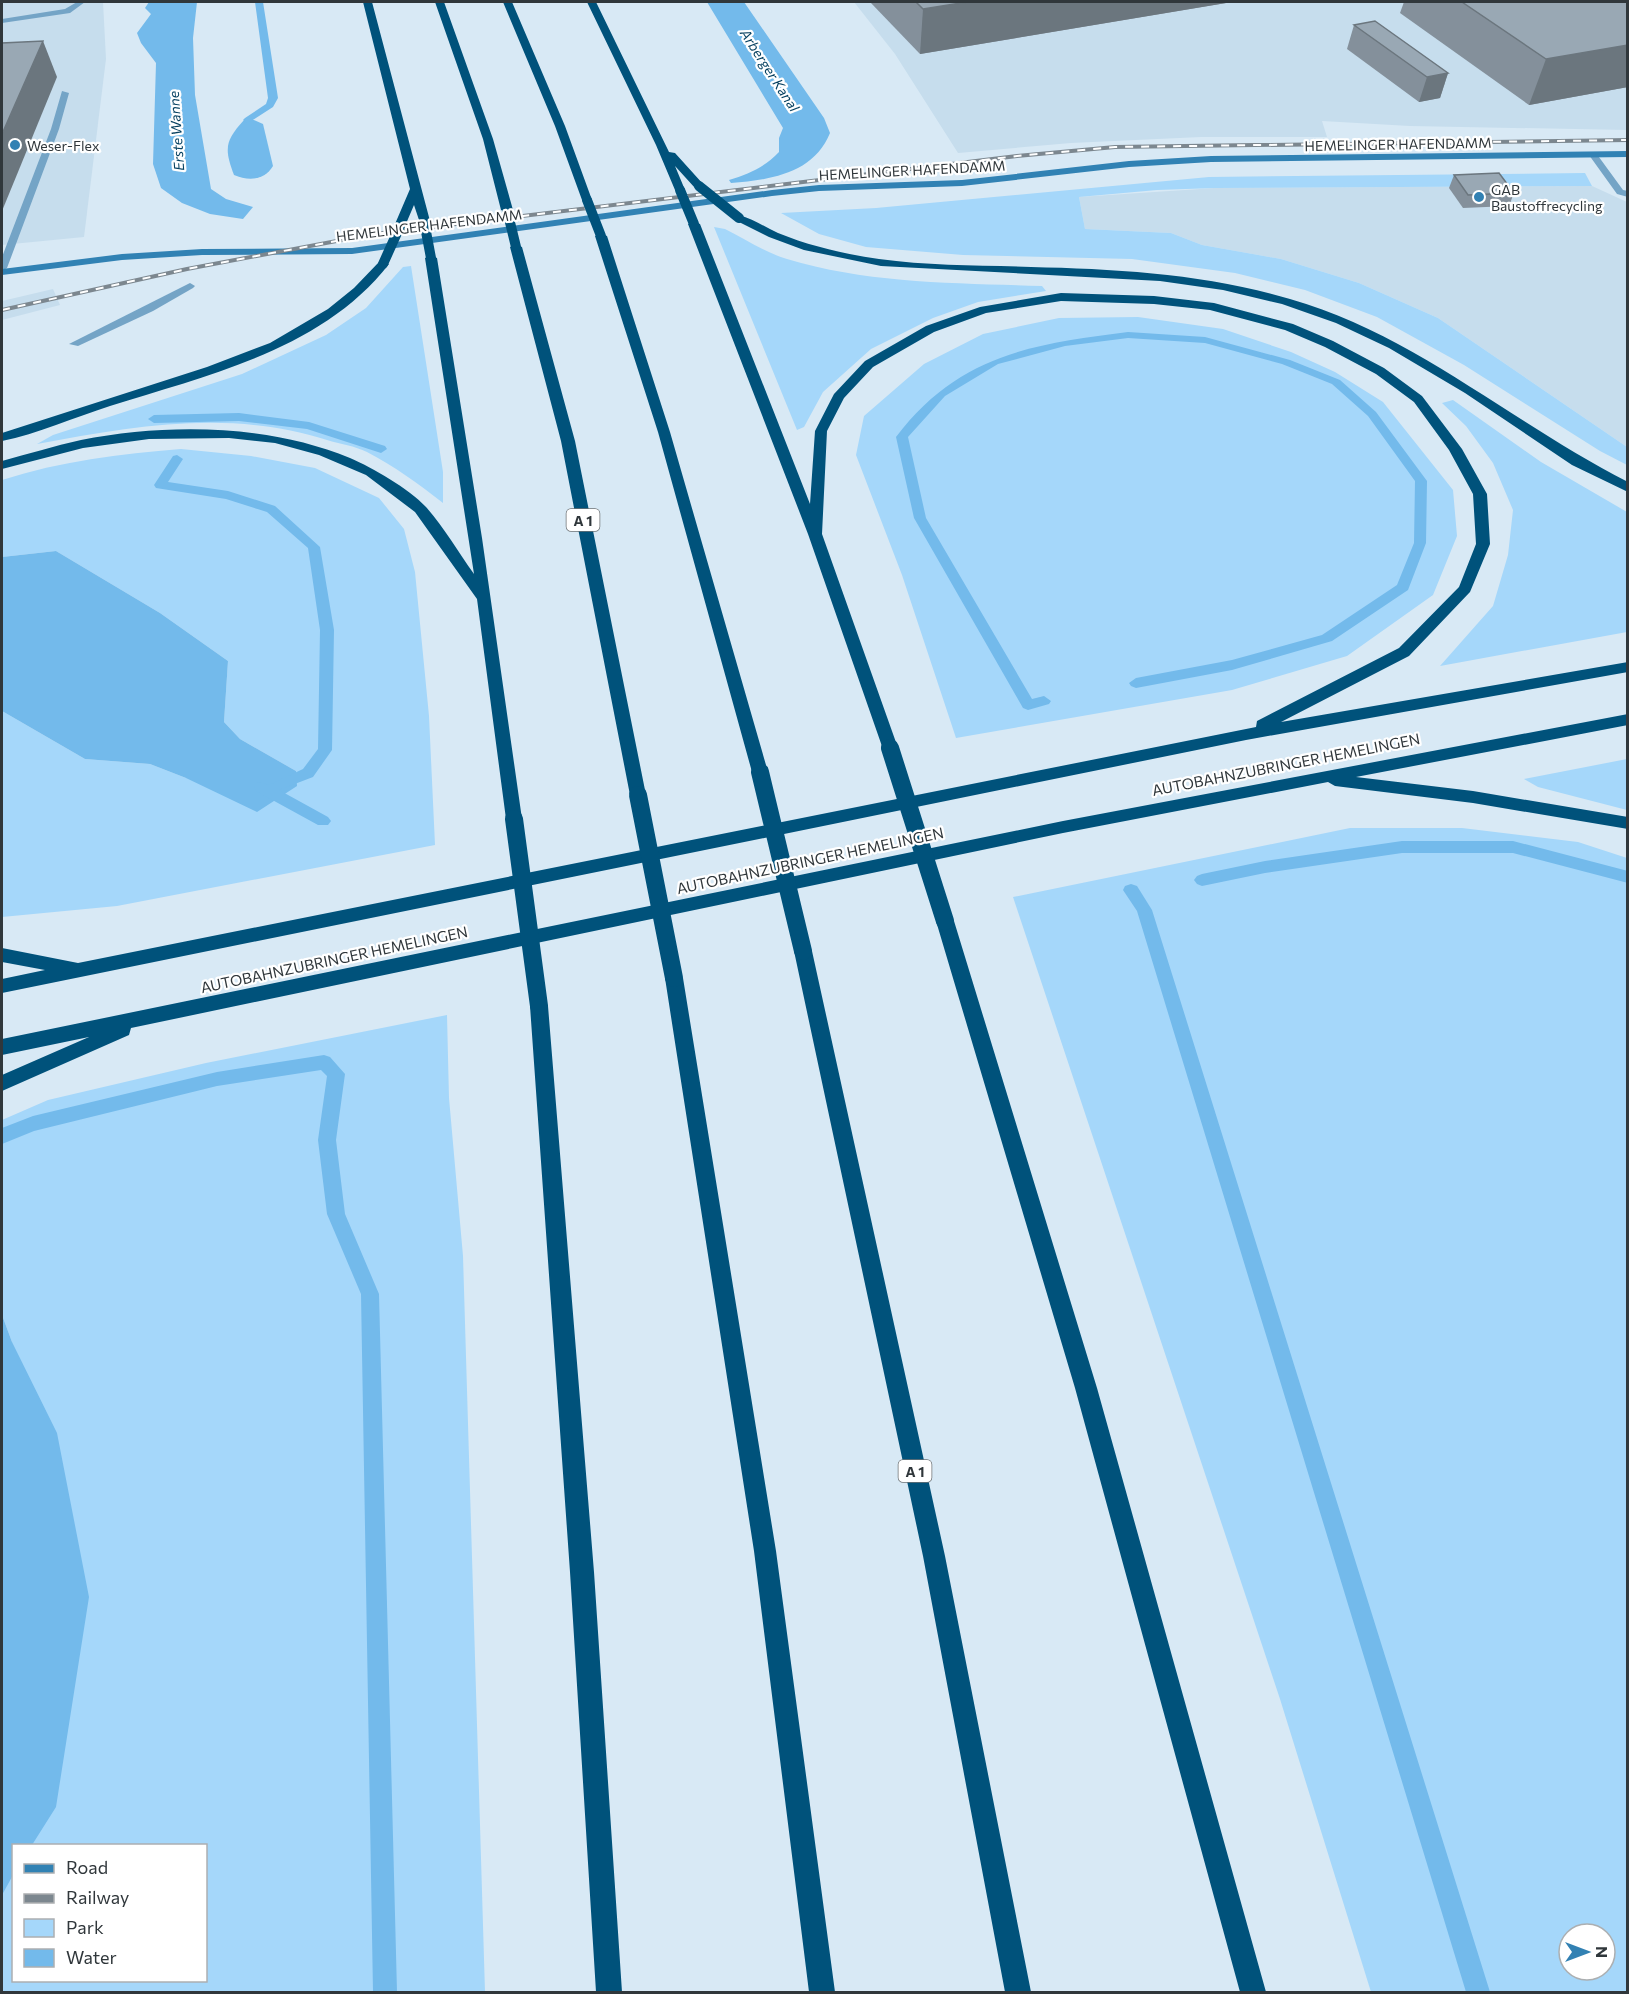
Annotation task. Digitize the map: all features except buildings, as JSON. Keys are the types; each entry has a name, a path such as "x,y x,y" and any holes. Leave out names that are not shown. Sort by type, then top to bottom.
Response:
{"highway":[{"path":"367,2 424,221 458,414 486,600 540,1006 582,1572 609,1992"},
{"name":"A 1","path":"439,2 488,139 568,441 674,978 765,1551 822,1992"},
{"name":"A 1","path":"507,2 560,126 601,236 664,432 760,772 803,951 934,1556 1018,1992"},
{"path":"591,2 662,145 694,224 815,534 890,748 945,921 1086,1388 1253,1992"},
{"path":"662,145 699,186 739,218 787,242 823,253 874,263 947,269 1150,276 1206,283 1287,301 1372,334 1491,404 1577,462 1628,488"},
{"path":"2,437 204,373 272,348 350,300 383,264 416,188"},
{"path":"815,534 821,431 838,397 869,364 930,329 984,310 1061,297 1154,300 1210,306 1289,327 1329,344 1380,371 1418,399 1455,449 1480,494 1483,544 1464,589 1404,652 1245,734"},
{"path":"2,465 82,444 149,435 229,434 276,439 324,452 371,472 420,509 486,600"},
{"path":"2,986 1245,734 1628,667"},
{"name":"AUTOBAHNZUBRINGER HEMELINGEN","path":"2,1047 1063,827 1628,719"},
{"path":"1319,778 1473,797 1628,823"},
{"path":"2,956 83,969"},
{"path":"2,1083 160,1014"}],"street":[{"name":"HEMELINGER HAFENDAMM","path":"2,270 122,256 352,251 784,192 962,183 1129,164 1211,159 1628,154"}],"lane":[{"path":"2,21 67,11 81,2"},
{"path":"2,270 55,129 64,93"},
{"path":"1593,155 1620,192 1628,194"},
{"path":"74,344 190,286"}],"shaded area":[{"path":"2,2 103,2 106,59 84,237 2,245"},
{"path":"854,2 1627,2 1627,130 1410,126 1322,121 1327,137 1201,137 1071,143 958,153 895,54"},
{"path":"1592,186 1627,202 1627,447 1438,318 1359,283 1281,259 1202,245 1171,233 1085,229 1079,197 1215,188"},
{"path":"53,289 60,305 2,320 2,301"}],"green space":[{"path":"1585,173 1592,186 1215,188 1157,190 1079,197 1085,229 1171,233 1202,245 1281,259 1359,283 1438,318 1627,447 1627,465 1600,451 1464,365 1377,317 1305,290 1235,273 1132,259 963,255 866,247 819,234 781,213 876,208 1209,177"},
{"path":"714,227 725,229 763,250 818,267 913,281 1042,286 1046,291 978,302 933,318 871,349 823,392 804,427 797,430"},
{"path":"411,266 443,472 443,503 397,469 362,450 291,431 255,425 218,423 146,427 37,444 53,435 242,374 326,335 366,308 403,267"},
{"path":"1138,317 1223,329 1291,352 1335,372 1383,402 1453,490 1457,536 1433,595 1347,656 1232,690 956,738 902,575 856,455 864,416 924,364 983,334 1059,318"},
{"path":"1453,400 1541,462 1627,512 1627,632 1440,666 1493,606 1508,555 1513,510 1493,463 1466,426 1442,403"},
{"path":"181,449 251,456 315,468 379,498 404,529 415,572 429,716 435,845 117,906 2,917 2,711 85,759 150,764 186,778 296,771 240,739 224,722 228,661 160,613 56,551 2,557 2,480 91,459"},
{"path":"1627,759 1627,810 1538,787 1524,779"},
{"path":"1350,828 1462,828 1578,842 1627,858 1627,1992 1371,1992 1280,1699 1013,897"},
{"path":"447,1015 449,1098 463,1256 485,1992 2,1992 2,1372 12,1342 2,1315 2,1120 48,1100 206,1063"}],"water":[{"name":"Erste Wanne","path":"149,2 197,2 193,38 195,95 211,189 226,199 253,207 243,219 210,214 182,203 161,188 153,164 156,63 141,43 137,33 151,14 145,8"},
{"name":"Arberger Kanal","path":"707,2 744,2 824,118 830,133 823,147 802,166 790,172 761,180 731,183 729,180 756,169 774,157 779,152 779,138 783,128"},
{"path":"244,120 254,120 263,124 273,166 260,177 245,178 234,175 229,158 228,145"},
{"path":"56,551 160,613 228,661 224,722 240,739 296,771 297,786 257,812 186,778 150,764 85,759 2,711 2,557"},
{"path":"2,1315 12,1342 57,1433 89,1597 56,1807 33,1844 12,1844 12,1877 2,1895"}],"waterway":[{"path":"248,120 270,105 273,98 259,2"},
{"path":"1044,701 1028,705 920,518 902,437 941,394 994,362 1064,343 1128,335 1205,340 1286,362 1336,382 1372,414 1421,481 1420,543 1403,587 1327,638 1232,665 1136,683"},
{"path":"154,419 239,417 309,426 381,449"},
{"path":"177,459 160,485 228,495 271,509 314,547 327,630 325,750 308,773 276,786"},
{"path":"261,787 323,821"},
{"path":"1202,880 1265,867 1402,847 1513,847 1628,877"},
{"path":"1131,890 1144,910 1478,1992"},
{"path":"2,1136 33,1124 217,1079 324,1062 336,1074 327,1140 336,1214 370,1294 385,1992"}],"railway":[{"path":"2,310 187,269 374,234 1017,156 1115,147 1628,140"}],"place":[{"name":"Weser-Flex","path":"15,145"},
{"name":"GAB Baustoffrecycling","path":"1479,197"}]}
